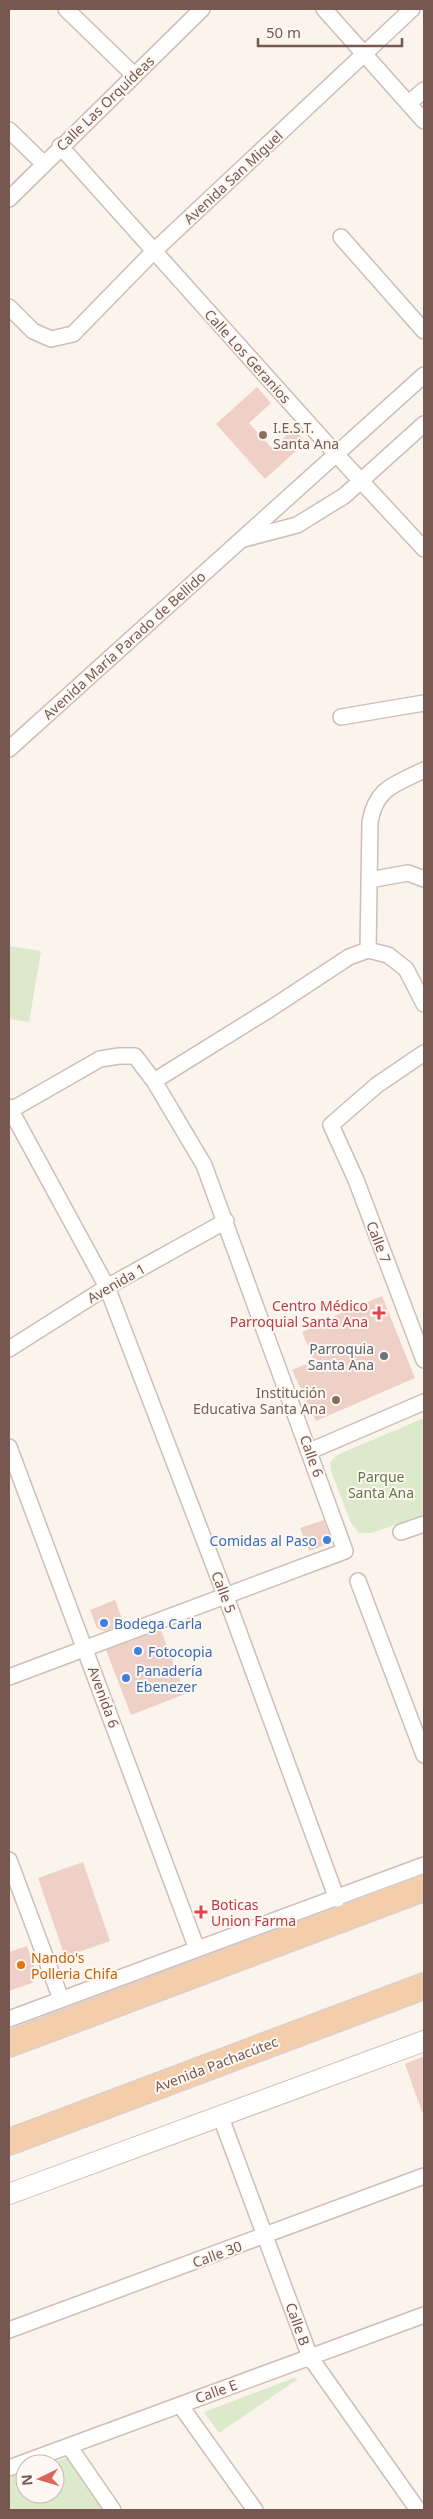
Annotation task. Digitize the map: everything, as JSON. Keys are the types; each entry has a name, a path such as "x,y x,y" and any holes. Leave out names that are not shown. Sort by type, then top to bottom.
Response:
{"main road":[{"path":"9,2044 424,1888"},
{"name":"Avenida Pachacútec","path":"9,2142 424,1986"}],"street":[{"name":"Calle Las Orquídeas","path":"9,199 60,146 202,9"},
{"path":"324,9 424,121"},
{"name":"Avenida San Miguel","path":"9,307 33,331 51,339 73,334 154,251 412,9"},
{"path":"73,11 134,75"},
{"path":"409,104 424,90"},
{"path":"9,130 43,163"},
{"path":"60,146 154,251"},
{"path":"341,237 424,331"},
{"name":"Calle Los Geranios","path":"154,251 424,549"},
{"name":"Avenida María Parado de Bellido","path":"9,749 424,375"},
{"name":"Avenida María Parado de Bellido","path":"240,540 297,525 344,496 424,424"},
{"path":"341,716 424,703"},
{"path":"368,950 370,822 373,805 386,789 424,770"},
{"path":"369,880 408,873 424,879"},
{"path":"154,1081 349,957 368,950 388,955 406,969 424,1004"},
{"name":"Calle 7","path":"424,1053 377,1085 331,1125 356,1180 424,1360"},
{"name":"Calle 6","path":"10,1108 100,1059 134,1056 154,1081 204,1165 345,1551 226,1597"},
{"name":"Calle 5","path":"10,1108 107,1287 226,1597 337,1899"},
{"name":"Avenida 1","path":"9,1349 107,1287 226,1221"},
{"path":"310,1451 424,1402"},
{"name":"Avenida 6","path":"9,1447 197,1949"},
{"path":"401,1532 424,1524"},
{"path":"358,1581 424,1755"},
{"path":"9,1677 226,1597"},
{"path":"9,1860 61,1999"},
{"path":"9,2019 337,1899 424,1865"},
{"path":"9,2194 424,2040"},
{"name":"Calle B","path":"220,2115 310,2357 418,2510"},
{"name":"Calle 30","path":"9,2330 424,2176"},
{"name":"Calle E","path":"9,2468 424,2315"},
{"path":"180,2405 255,2510"},
{"path":"69,2446 113,2510"}],"green space":[{"path":"9,946 41,951 29,1022 9,1019"},
{"name":"Parque Santa Ana","path":"424,1418 424,1515 371,1533 359,1533 351,1523 331,1471 330,1462 337,1455"},
{"path":"294,2378 298,2379 219,2433 204,2412"},
{"path":"69,2457 108,2510 9,2510 9,2478 15,2476 15,2504 65,2504 65,2458"}],"building":[{"name":"I.E.S.T. Santa Ana","path":"257,387 271,403 249,423 272,448 294,429 306,442 265,479 216,424"},
{"path":"382,1296 415,1378 316,1421 292,1370 314,1361 302,1332"},
{"path":"324,1520 332,1543 309,1551 300,1528"},
{"path":"115,1600 124,1624 104,1631 97,1628 90,1610"},
{"path":"161,1630 185,1694 131,1715 106,1650"},
{"path":"83,1862 110,1941 65,1957 38,1878"},
{"name":"Nando's Polleria Chifa","path":"27,1946 37,1975 32,1983 9,1991 9,1952"},
{"path":"424,2056 424,2112 422,2112 405,2064"}],"place":[{"name":"I.E.S.T. Santa Ana","path":"263,435"},
{"name":"Centro Médico Parroquial Santa Ana","path":"379,1313"},
{"name":"Parroquia Santa Ana","path":"384,1356"},
{"name":"Institución Educativa Santa Ana","path":"336,1400"},
{"name":"Comidas al Paso","path":"327,1540"},
{"name":"Bodega Carla","path":"104,1623"},
{"name":"Fotocopia","path":"138,1651"},
{"name":"Panadería Ebenezer","path":"126,1678"},
{"name":"Boticas Union Farma","path":"201,1912"},
{"name":"Nando's Polleria Chifa","path":"21,1965"}]}
